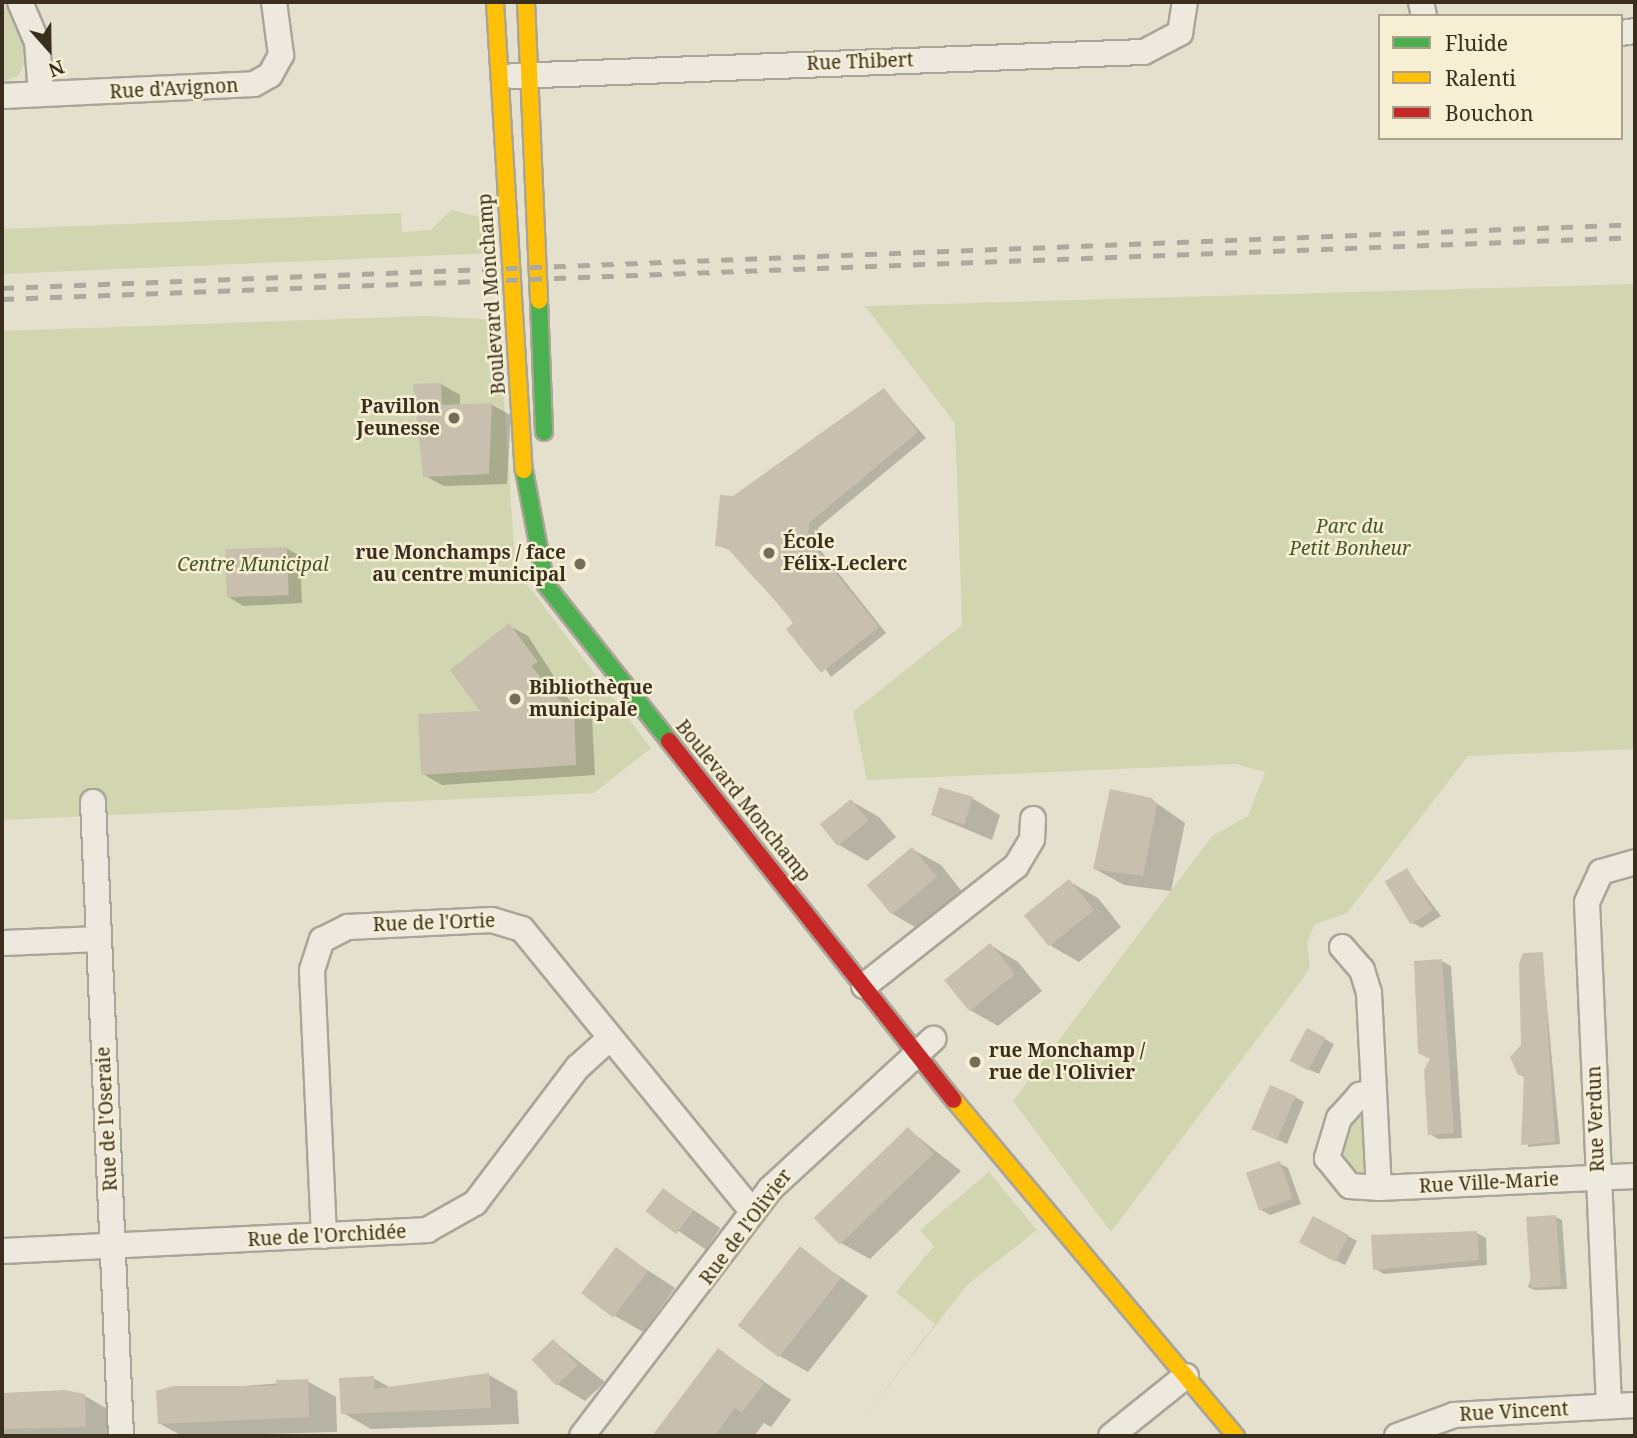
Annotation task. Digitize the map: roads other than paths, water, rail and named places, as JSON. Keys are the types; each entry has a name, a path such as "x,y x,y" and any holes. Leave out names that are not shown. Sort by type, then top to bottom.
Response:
{"street":[{"path":"20,2 37,42 41,94"},
{"name":"Rue d'Avignon","path":"2,96 254,83 270,75 281,55 274,2"},
{"name":"Boulevard Monchamp","path":"495,2 526,506 540,572 928,1041 1086,1263 1125,1299"},
{"path":"526,2 532,75 545,453"},
{"name":"Rue Thibert","path":"501,76 1144,52 1180,33 1185,2"},
{"name":"Boulevard Monchamp","path":"547,492 551,541 577,597 848,935"},
{"name":"Rue de l'Oseraie","path":"93,802 121,1436"},
{"path":"877,979 1016,866 1032,839 1033,819"},
{"name":"Rue Verdun","path":"1609,1406 1587,898 1601,872 1635,862"},
{"name":"Rue de l'Ortie","path":"324,1236 312,970 317,948 330,934 348,926 513,924 753,1212"},
{"path":"2,943 99,939"},
{"path":"1342,947 1367,981 1379,1188"},
{"name":"Rue de l'Orchidée","path":"2,1251 413,1232 464,1211 578,1067 609,1039"},
{"name":"Rue de l'Olivier","path":"582,1436 787,1171 928,1041"},
{"name":"Rue Ville-Marie","path":"1374,1091 1360,1095 1339,1118 1327,1158 1350,1186 1379,1188 1635,1176"},
{"name":"Boulevard Monchamp","path":"1038,1171 1125,1299 1236,1436"},
{"path":"1111,1436 1186,1376"},
{"name":"Rue Vincent","path":"1397,1436 1445,1416 1635,1405"}],"railway":[{"path":"2,288 1635,224"},
{"path":"2,299 1635,237"}],"place":[{"name":"Pavillon Jeunesse","path":"454,418"},
{"name":"École Félix-Leclerc","path":"769,553"},
{"name":"rue Monchamps / face au centre municipal","path":"580,564"},
{"name":"Bibliothèque municipale","path":"515,699"},
{"name":"rue Monchamp / rue de l'Olivier","path":"975,1062"}],"park label":[{"name":"Parc du Petit Bonheur","path":"1350,538"},
{"name":"Centre Municipal","path":"253,565"}]}
